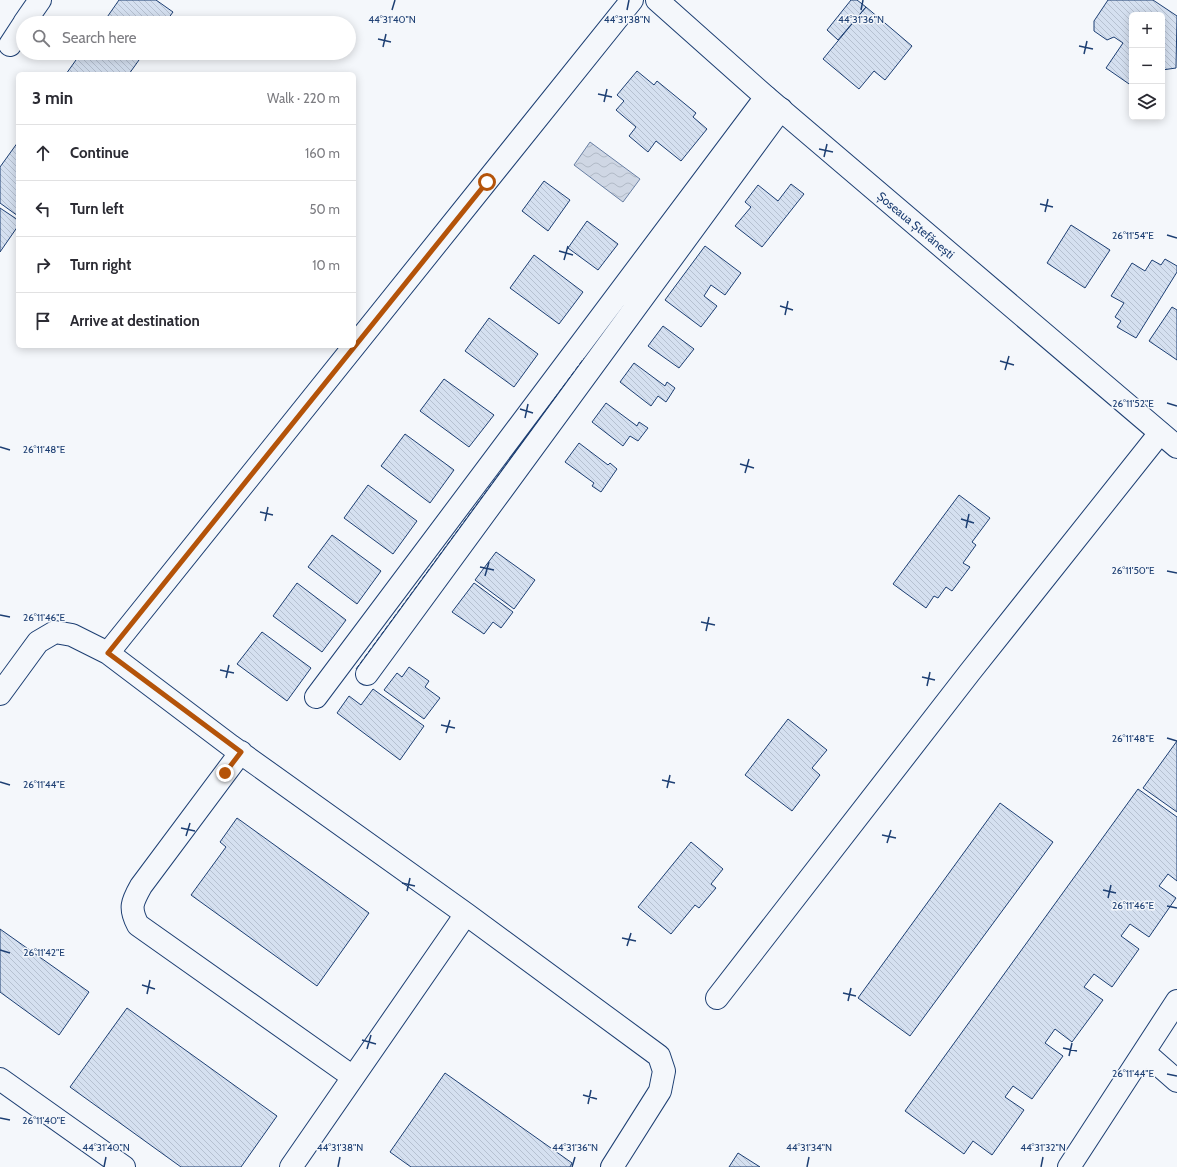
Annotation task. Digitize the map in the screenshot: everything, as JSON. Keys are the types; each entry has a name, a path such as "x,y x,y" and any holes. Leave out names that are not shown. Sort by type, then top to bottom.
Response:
{"street":[{"path":"29,16 40,0"},
{"path":"356,344 632,0"},
{"name":"Șoseaua Ștefănești","path":"657,0 773,103 1177,447"},
{"path":"10,45 16,36"},
{"path":"367,674 773,103"},
{"path":"316,697 773,103"},
{"path":"108,653 353,348"},
{"path":"717,998 970,672 1160,433"},
{"path":"0,694 38,642 55,632 72,635 108,653 241,752 466,914 658,1056 664,1071 660,1091 612,1167"},
{"path":"241,752 141,886 133,901 132,913 138,924 353,1077"},
{"path":"291,1167 466,914"},
{"path":"1070,1167 1177,1001"},
{"path":"1144,1052 1177,1081"},
{"path":"0,1079 124,1167"}],"water":[{"path":"590,142 640,179 623,202 574,165"}],"building":[{"path":"119,0 156,0 173,12 170,16 108,16"},
{"path":"851,0 857,0 866,7 838,40 827,30"},
{"path":"1108,0 1153,0 1177,16 1176,68 1165,70 1165,12 1129,12 1129,84 1106,68 1123,43 1114,37 1107,40 1094,31 1094,21"},
{"path":"866,7 912,46 885,80 874,71 859,89 823,59"},
{"path":"76,60 139,60 130,72 67,72"},
{"path":"637,71 654,85 657,81 696,113 693,117 707,129 681,161 656,141 648,152 629,136 636,127 616,110 624,101 617,95"},
{"path":"16,145 16,215 0,203 0,167"},
{"path":"544,181 570,200 548,231 522,211"},
{"path":"791,184 804,194 762,247 735,226 751,207 745,202 758,185 778,201"},
{"path":"0,208 16,219 16,229 0,252"},
{"path":"587,221 618,244 598,270 568,248"},
{"path":"1071,225 1110,250 1085,288 1047,263"},
{"path":"705,246 741,273 725,295 711,285 704,296 717,306 701,327 665,300"},
{"path":"534,255 583,292 559,324 510,288"},
{"path":"1165,259 1177,266 1177,272 1136,338 1117,327 1121,321 1115,317 1124,303 1111,296 1132,263 1145,271 1152,260 1161,265"},
{"path":"1172,307 1177,310 1177,360 1149,341"},
{"path":"489,318 538,354 514,387 465,351"},
{"path":"663,326 694,349 679,368 648,346"},
{"path":"634,363 665,386 667,382 675,388 666,402 658,396 651,406 620,382"},
{"path":"444,379 494,415 469,447 420,411"},
{"path":"606,403 637,426 639,422 648,428 638,441 630,436 623,446 592,422"},
{"path":"405,434 454,470 430,503 381,466"},
{"path":"579,443 608,465 610,463 617,469 601,492 592,486 594,483 565,462"},
{"path":"368,485 417,521 393,554 344,518"},
{"path":"959,495 990,518 972,542 976,545 963,563 970,567 952,591 946,587 938,598 934,596 926,608 893,584"},
{"path":"332,535 381,571 357,604 308,567"},
{"path":"496,552 535,580 514,609 475,580"},
{"path":"297,583 346,620 322,652 273,616"},
{"path":"474,583 513,612 501,628 493,622 484,634 452,612"},
{"path":"262,632 311,668 287,701 237,664"},
{"path":"409,667 429,681 425,687 440,698 424,719 384,690 397,673 402,677"},
{"path":"373,689 424,726 400,760 337,713 349,696 361,705"},
{"path":"788,719 827,750 812,768 820,775 792,811 745,775"},
{"path":"1177,741 1177,812 1143,788"},
{"path":"1138,789 1177,817 1177,881 1168,874 1159,886 1176,898 1149,937 1130,924 1121,936 1139,949 1112,987 1094,974 1084,987 1103,1000 1072,1042 1055,1029 1045,1043 1063,1056 1032,1099 1013,1086 1005,1097 1024,1110 992,1155 973,1141 964,1154 905,1111"},
{"path":"1000,803 1053,842 910,1036 858,998"},
{"path":"237,818 369,913 317,986 191,895 226,847 220,842"},
{"path":"691,842 723,869 711,884 716,888 699,908 695,905 671,934 638,907"},
{"path":"0,929 89,992 59,1035 0,992"},
{"path":"127,1008 277,1116 241,1167 181,1167 70,1087"},
{"path":"445,1073 572,1163 570,1167 411,1167 390,1152"},
{"path":"738,1153 760,1167 729,1167"}],"fence":[{"path":"356,669 584,358"}],"route":[{"path":"225,773 241,752 108,653 487,182"}]}
